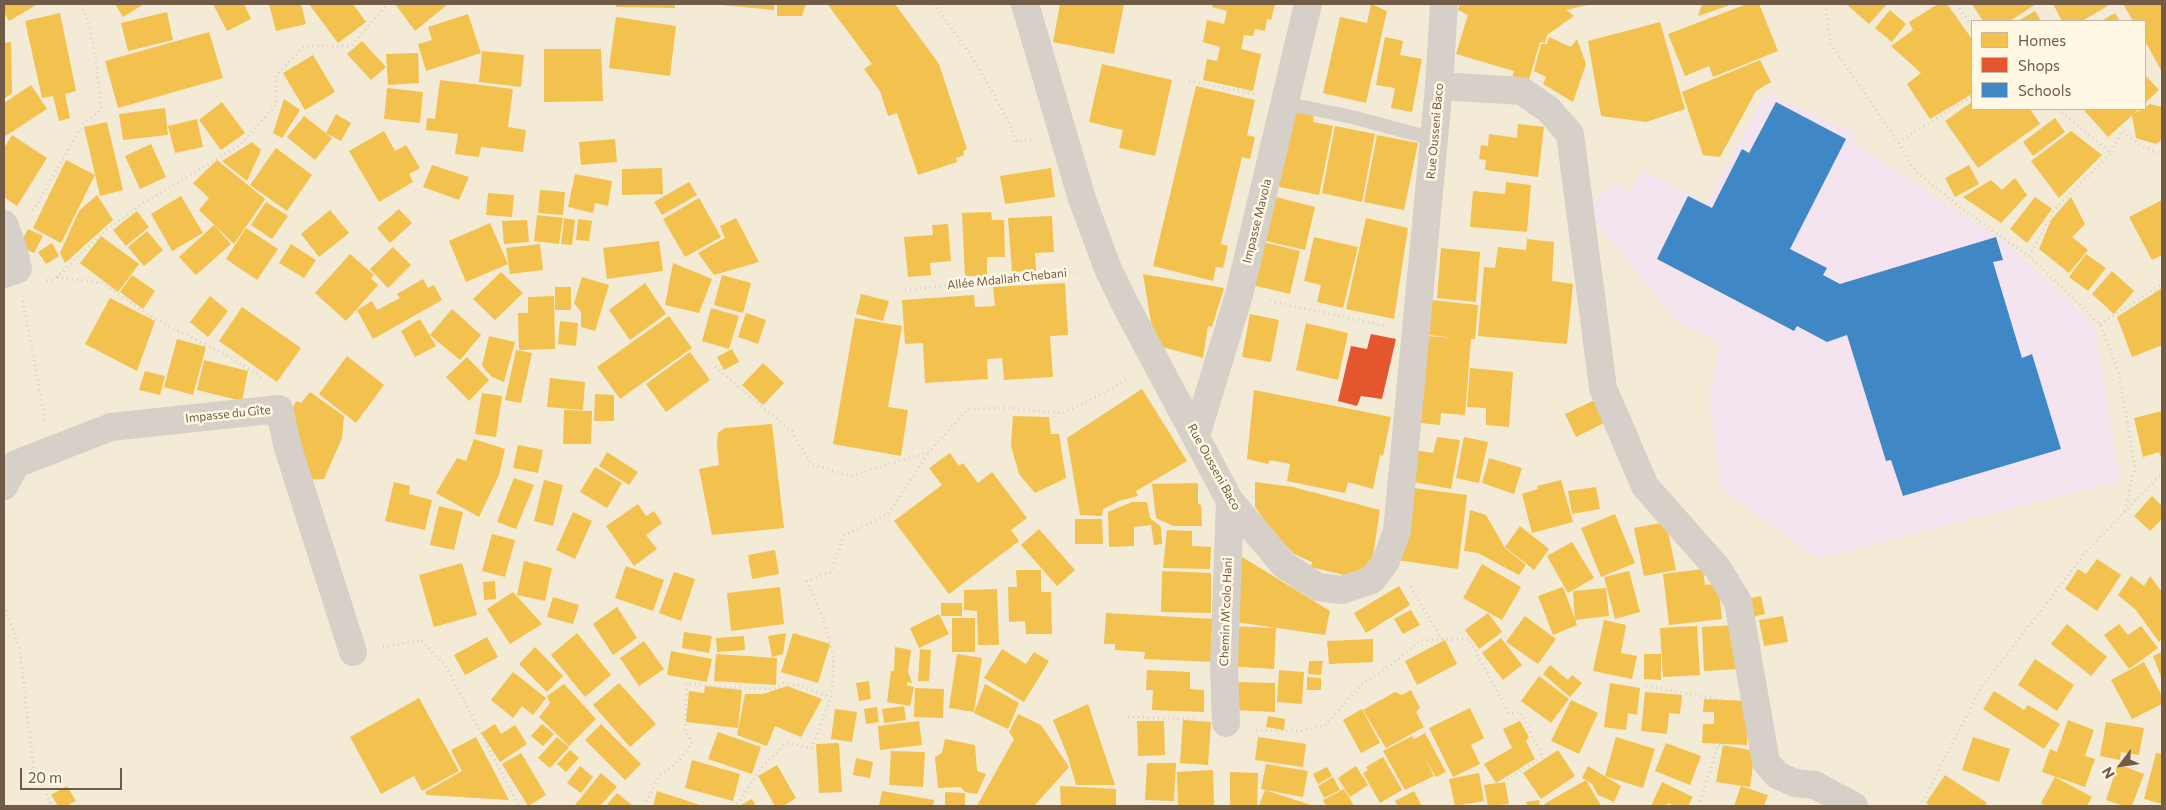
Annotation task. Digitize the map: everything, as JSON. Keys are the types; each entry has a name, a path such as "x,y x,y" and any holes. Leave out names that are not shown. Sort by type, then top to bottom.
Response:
{"street":[{"name":"Rue Ousseni Baco","path":"1026,4 1082,199 1108,269 1230,501 1284,565 1318,587 1342,590 1372,580 1386,561 1397,531 1439,86 1444,4"},
{"name":"Impasse Mavola","path":"1196,436 1238,295 1308,4"},
{"path":"1439,86 1522,91 1549,110 1570,134 1602,388 1646,486 1718,569 1738,602 1766,762 1778,775 1795,783 1815,785 1854,806"},
{"path":"5,228 14,248 11,272"},
{"name":"Impasse du Gîte","path":"4,486 16,464 111,427 275,408 280,409 288,448 353,652"},
{"name":"Chemin M'colo Hani","path":"1226,723 1224,648 1230,501"}],"lane":[{"path":"1285,101 1434,139"}],"path":[{"path":"5,228 37,205 82,125 101,110 95,58 86,16 80,4"},
{"path":"51,450 11,272 50,281 57,277 100,235 142,204 240,145 276,105 276,75 305,46 351,46 388,4"},
{"path":"933,4 956,32 1007,118"},
{"path":"1825,4 1831,44 1898,142 1915,171 1962,209 2029,256 2100,324 2118,370 2134,467 2125,511"},
{"path":"1957,4 1971,25"},
{"path":"1189,81 1285,101"},
{"path":"1898,142 1971,97"},
{"path":"2059,110 2111,153"},
{"path":"2029,256 2055,209 2111,153 2122,131 2142,146 2162,154"},
{"name":"Allée Mdallah Chebani","path":"905,290 1108,269"},
{"path":"57,277 102,283 157,320 265,377 275,408"},
{"path":"2100,324 2162,284"},
{"path":"1238,295 1416,331"},
{"path":"732,806 739,802 762,767 786,743 812,748 831,696 834,659 823,618 807,581 831,572 844,536 888,514 929,452 968,409 1006,408 1064,413 1113,388 1155,360"},
{"path":"715,367 792,432 811,464 850,476 929,452"},
{"path":"1920,806 1981,688 2086,552 2159,476 2162,476"},
{"path":"1386,561 1398,569 1442,639"},
{"path":"4,605 19,647 34,769 52,806"},
{"path":"353,652 421,640 447,668 518,806"},
{"path":"1128,717 1181,718 1226,723 1239,728 1257,730 1300,731 1325,726 1361,685 1393,663 1421,640 1469,640 1509,714 1520,712 1543,757 1506,780"},
{"path":"644,806 659,777 682,757 692,742 685,730 687,683 718,687 774,689 784,683 801,686 831,696"},
{"path":"1646,686 1720,700 1755,693"},
{"path":"1699,806 1718,745 1763,747"}],"shaded area":[{"path":"4,4 2162,4 2162,806 4,806"},
{"path":"1766,93 1856,133 1852,142 2003,241 2094,324 2120,481 1818,558 1721,489 1709,396 1721,344 1678,322 1586,210 1616,180 1628,193 1642,170 1706,203"}],"building: Homes":[{"path":"4,4 38,4 9,21 4,12"},
{"path":"115,4 144,4 123,17"},
{"path":"213,4 244,4 251,19 227,31"},
{"path":"269,4 301,4 306,24 276,31"},
{"path":"309,4 353,4 366,22 338,43"},
{"path":"395,4 448,4 415,31"},
{"path":"616,4 675,4 675,8 616,7"},
{"path":"711,4 774,4 774,10"},
{"path":"777,4 806,4 802,16 777,16"},
{"path":"829,4 895,4 939,64 967,149 963,151 964,155 956,158 957,162 918,175 897,113 888,116 880,91 864,69 872,64"},
{"path":"1060,4 1124,4 1114,54 1053,42"},
{"path":"1212,4 1275,4 1271,20 1267,19 1265,31 1255,29 1253,36 1244,35 1241,49 1261,54 1253,91 1203,80 1207,59 1217,61 1220,47 1203,42 1207,20 1224,24 1227,11 1212,7"},
{"path":"1371,4 1387,11 1366,103 1323,93 1340,17 1367,23"},
{"path":"1460,4 1588,5 1566,10 1574,16 1547,35 1545,43 1540,42 1528,83 1512,79 1514,71 1456,54 1468,15 1458,10"},
{"path":"1702,4 1733,4 1698,16"},
{"path":"1747,4 1759,4 1778,51 1713,77 1709,66 1685,76 1668,34"},
{"path":"1846,4 1887,4 1869,24"},
{"path":"1938,4 1947,4 1971,38 1971,95 1930,119 1907,84 1921,73 1891,46 1913,30 1909,22"},
{"path":"1972,4 2036,4 2012,20 1982,20"},
{"path":"2053,4 2111,4 2084,20 2061,20"},
{"path":"2123,4 2162,4 2162,72 2146,43 2146,20 2132,20"},
{"path":"1890,10 1906,24 1892,42 1875,28"},
{"path":"2035,11 2040,20 2020,20"},
{"path":"167,12 173,40 128,51 121,23"},
{"path":"60,13 76,91 65,94 70,118 59,121 53,96 42,98 25,21"},
{"path":"2115,13 2119,20 2103,20"},
{"path":"468,14 481,53 426,71 418,44 432,40 428,27"},
{"path":"616,17 676,26 670,76 609,68"},
{"path":"1660,22 1685,109 1646,122 1601,116 1588,41"},
{"path":"209,32 223,78 118,108 105,61"},
{"path":"1385,37 1403,41 1400,55 1422,59 1412,112 1391,108 1395,88 1376,85"},
{"path":"1549,37 1571,47 1577,39 1586,64 1573,102 1543,84 1546,77 1534,71 1541,44 1547,44"},
{"path":"362,41 386,67 371,80 347,54"},
{"path":"11,42 12,93 4,99 4,43"},
{"path":"544,49 601,49 603,101 544,102"},
{"path":"482,51 524,55 521,87 479,82"},
{"path":"418,53 419,83 388,85 386,54"},
{"path":"313,55 335,92 305,110 283,73"},
{"path":"1760,60 1771,82 1756,91 1720,157 1703,155 1682,92"},
{"path":"1102,64 1172,80 1155,156 1119,148 1123,130 1089,122"},
{"path":"2146,76 2159,90 2146,102"},
{"path":"440,80 513,89 508,127 526,130 523,152 481,147 479,157 455,154 458,134 426,130 427,118 435,119"},
{"path":"31,85 47,109 4,137 4,103"},
{"path":"1196,86 1255,100 1247,135 1255,137 1250,159 1242,157 1221,244 1228,246 1223,268 1216,267 1213,281 1153,266"},
{"path":"387,88 423,92 420,123 384,119"},
{"path":"284,99 300,110 282,138 273,133"},
{"path":"222,102 245,133 221,150 199,120"},
{"path":"1971,103 1971,110 2031,110 2040,124 1978,168 1945,121"},
{"path":"2150,104 2162,107 2162,139 2156,144 2136,138 2132,115 2140,110 2146,110 2146,106"},
{"path":"165,108 168,135 123,140 119,114"},
{"path":"1290,109 1314,114 1313,122 1333,126 1319,195 1275,186"},
{"path":"2084,110 2138,110 2108,137"},
{"path":"336,114 351,123 341,141 326,133"},
{"path":"304,116 332,138 315,160 287,137"},
{"path":"2055,118 2065,132 2033,156 2023,142"},
{"path":"197,119 203,147 175,153 168,126"},
{"path":"107,122 123,190 100,196 84,127"},
{"path":"1518,124 1544,127 1538,177 1485,170 1486,160 1479,159 1481,145 1488,146 1489,134 1517,138"},
{"path":"1335,126 1375,134 1362,202 1322,193"},
{"path":"384,131 395,151 406,145 420,168 409,174 413,182 379,202 349,151"},
{"path":"2071,131 2102,155 2059,198 2031,161"},
{"path":"12,135 47,158 17,206 4,197 4,148"},
{"path":"1377,135 1418,143 1404,210 1364,202"},
{"path":"615,139 617,162 581,165 579,142"},
{"path":"252,142 261,150 247,181 222,161"},
{"path":"151,144 166,177 140,189 125,156"},
{"path":"276,148 312,175 287,211 250,185"},
{"path":"66,160 95,175 61,243 33,228"},
{"path":"217,160 265,199 234,244 199,210 209,198 193,183"},
{"path":"432,165 469,177 459,200 423,187"},
{"path":"1969,165 1979,184 1955,197 1945,178"},
{"path":"662,168 663,194 622,195 622,169"},
{"path":"1051,168 1055,197 1005,204 1000,176"},
{"path":"575,174 612,181 608,206 595,203 593,213 568,207"},
{"path":"2015,178 2027,195 2001,223 1963,197 1991,180 2002,190"},
{"path":"689,182 697,195 662,215 654,202"},
{"path":"1506,182 1531,185 1527,232 1470,227 1473,191 1505,194"},
{"path":"540,190 565,192 563,215 538,213"},
{"path":"488,193 514,195 512,217 486,215"},
{"path":"97,195 113,220 65,263 60,253 79,211"},
{"path":"1268,195 1315,207 1305,250 1258,239"},
{"path":"181,196 203,233 172,251 151,214"},
{"path":"2035,197 2052,209 2027,243 2010,229"},
{"path":"2071,197 2085,224 2072,237 2088,250 2069,273 2039,249 2051,220"},
{"path":"699,198 721,237 685,257 663,219"},
{"path":"2162,200 2162,255 2152,260 2129,217"},
{"path":"266,202 288,216 272,239 251,225"},
{"path":"399,209 412,223 390,243 377,228"},
{"path":"330,210 349,233 319,257 301,234"},
{"path":"137,211 149,227 126,246 113,230"},
{"path":"991,212 992,220 1004,220 1005,257 987,257 987,276 965,276 962,213"},
{"path":"537,215 563,218 559,244 534,241"},
{"path":"1052,216 1054,252 1035,253 1036,271 1012,272 1008,218"},
{"path":"564,218 575,220 572,245 561,244"},
{"path":"736,218 759,262 714,275 698,253 725,238 720,226"},
{"path":"1366,218 1408,228 1394,319 1346,309"},
{"path":"578,219 592,221 589,241 576,240"},
{"path":"527,220 529,242 504,244 502,221"},
{"path":"490,223 508,264 466,282 449,241"},
{"path":"948,224 951,261 930,263 931,275 908,277 904,237 933,235 932,225"},
{"path":"214,225 231,244 196,275 179,257"},
{"path":"246,228 278,249 257,280 226,259"},
{"path":"28,229 43,236 34,253 19,246"},
{"path":"147,231 163,250 144,266 128,247"},
{"path":"101,236 139,264 118,292 80,263"},
{"path":"1314,237 1358,247 1343,308 1317,302 1321,285 1304,281"},
{"path":"1527,239 1554,242 1552,281 1573,284 1567,344 1478,336 1484,267 1495,268 1498,247 1526,250"},
{"path":"659,241 663,271 607,279 603,248"},
{"path":"1258,241 1300,251 1290,294 1248,284"},
{"path":"52,243 59,256 46,264 38,252"},
{"path":"291,244 316,260 304,278 279,263"},
{"path":"540,244 543,270 510,274 506,248"},
{"path":"393,247 411,265 388,288 370,269"},
{"path":"1441,248 1480,252 1476,302 1437,298"},
{"path":"350,254 374,275 371,278 378,285 346,321 315,293"},
{"path":"2086,254 2106,268 2088,291 2069,277"},
{"path":"673,263 712,279 699,313 665,305"},
{"path":"2112,271 2134,291 2114,314 2092,294"},
{"path":"501,272 523,293 495,320 473,299"},
{"path":"1143,274 1224,288 1212,327 1208,326 1203,358 1159,346 1151,322"},
{"path":"132,275 155,291 143,309 120,292"},
{"path":"722,275 751,283 743,313 714,305"},
{"path":"582,277 609,285 595,331 581,327 581,312 574,303"},
{"path":"423,279 428,288 434,285 442,300 373,339 357,310 372,301 377,310 400,298 397,294"},
{"path":"645,283 666,314 630,340 609,310"},
{"path":"1065,283 1068,335 1050,336 1053,377 1004,380 1002,358 987,359 988,379 925,383 923,343 905,344 902,300 974,295 975,307 995,306 993,287"},
{"path":"555,287 571,287 571,310 555,310"},
{"path":"2162,288 2162,345 2132,357 2117,317"},
{"path":"861,294 889,301 883,321 856,314"},
{"path":"210,296 228,311 208,337 190,322"},
{"path":"554,296 555,349 519,350 518,313 528,313 528,297"},
{"path":"110,298 155,321 137,371 85,344"},
{"path":"1431,300 1478,305 1475,339 1471,339 1465,415 1441,413 1440,425 1420,423 1426,336 1455,338 1428,335"},
{"path":"242,307 301,348 277,382 219,341"},
{"path":"711,308 739,316 729,349 702,341"},
{"path":"452,309 481,335 460,360 430,335"},
{"path":"746,313 766,320 758,344 738,337"},
{"path":"1250,314 1279,320 1271,362 1242,357"},
{"path":"669,316 692,348 620,399 597,367"},
{"path":"855,318 902,326 888,407 908,410 901,456 833,444"},
{"path":"420,319 436,346 415,357 401,331"},
{"path":"560,321 578,323 576,346 558,344"},
{"path":"1306,323 1348,333 1338,380 1296,370"},
{"path":"489,336 515,342 504,382 492,377 482,366"},
{"path":"177,339 206,347 193,395 164,387"},
{"path":"732,349 739,362 724,370 717,357"},
{"path":"516,350 532,353 521,403 505,400"},
{"path":"690,352 710,380 666,412 646,384"},
{"path":"347,356 384,385 356,423 319,394"},
{"path":"467,357 489,380 469,401 446,377"},
{"path":"204,360 248,371 242,401 197,390"},
{"path":"763,363 784,383 763,405 742,385"},
{"path":"1470,368 1513,372 1509,427 1486,425 1486,408 1467,407"},
{"path":"145,371 165,376 160,395 139,390"},
{"path":"550,378 585,382 583,410 547,407"},
{"path":"1142,389 1187,461 1136,491 1138,496 1119,501 1103,509 1102,516 1080,515 1067,438"},
{"path":"1254,390 1391,417 1383,456 1380,455 1373,489 1348,482 1345,493 1287,481 1290,464 1270,460 1268,464 1247,459"},
{"path":"310,392 344,416 342,438 324,479 301,480 286,423 296,401 301,403"},
{"path":"482,393 502,396 496,437 475,434"},
{"path":"595,394 614,395 614,421 594,421"},
{"path":"1597,399 1608,421 1576,437 1565,414"},
{"path":"564,410 592,411 591,444 563,444"},
{"path":"2162,411 2162,461 2159,452 2143,457 2134,418"},
{"path":"1013,416 1049,417 1051,434 1059,434 1066,478 1035,493 1019,474 1011,446"},
{"path":"772,424 784,528 712,535 699,469 719,465 718,433 725,428"},
{"path":"1437,437 1460,440 1451,489 1408,481 1414,450 1433,453"},
{"path":"1464,437 1488,442 1479,483 1456,478"},
{"path":"474,439 505,449 499,475 479,517 436,493 457,458 466,461"},
{"path":"518,445 543,450 538,473 513,468"},
{"path":"607,452 638,472 629,485 599,466"},
{"path":"950,453 959,466 963,463 978,483 992,472 1027,518 1011,530 1019,541 949,594 894,521 942,485 929,468"},
{"path":"1489,458 1522,468 1514,494 1482,483"},
{"path":"595,467 622,483 607,508 580,492"},
{"path":"514,478 534,485 516,529 497,522"},
{"path":"544,480 563,485 553,526 534,521"},
{"path":"1561,480 1573,522 1532,533 1522,494 1538,489 1537,486"},
{"path":"394,482 410,486 409,494 432,500 425,530 385,521"},
{"path":"1255,482 1293,487 1380,510 1373,556 1367,566 1348,576 1311,567 1312,562 1294,554 1272,531 1255,507"},
{"path":"1198,483 1198,504 1201,505 1202,526 1173,526 1156,518 1152,484"},
{"path":"1406,487 1467,495 1458,569 1397,560"},
{"path":"1596,487 1600,509 1572,514 1568,491"},
{"path":"2152,496 2162,506 2162,519 2150,531 2134,516"},
{"path":"1132,502 1147,502 1150,518 1161,527 1162,544 1154,545 1151,525 1134,527 1134,546 1109,547 1108,512"},
{"path":"638,504 646,516 654,511 662,523 646,535 657,549 634,566 606,526"},
{"path":"439,506 463,512 454,550 430,545"},
{"path":"1470,510 1486,515 1505,548 1526,565 1519,575 1478,553 1464,551"},
{"path":"573,512 592,521 575,559 556,550"},
{"path":"1615,514 1635,563 1601,577 1581,528"},
{"path":"1075,519 1102,519 1103,544 1075,544"},
{"path":"1666,522 1676,570 1644,576 1634,528"},
{"path":"1520,526 1549,549 1534,570 1505,547"},
{"path":"1039,529 1075,570 1057,586 1021,545"},
{"path":"1167,530 1192,531 1192,546 1211,547 1210,569 1163,568"},
{"path":"492,534 515,540 505,577 482,571"},
{"path":"1572,542 1594,578 1568,593 1547,556"},
{"path":"775,550 779,574 752,579 748,555"},
{"path":"1239,555 1330,611 1325,635 1229,621"},
{"path":"2097,559 2121,575 2097,611 2065,589 2078,569 2086,574"},
{"path":"524,561 552,568 545,601 517,595"},
{"path":"462,563 477,615 434,627 419,575"},
{"path":"1482,564 1521,587 1502,620 1463,598"},
{"path":"626,566 664,580 653,611 615,598"},
{"path":"1703,569 1705,585 1718,583 1722,619 1669,625 1663,574"},
{"path":"1016,570 1041,570 1041,592 1051,592 1052,634 1026,634 1025,621 1009,622 1008,587 1017,587"},
{"path":"1162,571 1211,573 1211,613 1161,612"},
{"path":"1629,571 1640,612 1615,619 1604,577"},
{"path":"674,572 695,579 681,621 659,613"},
{"path":"2131,576 2144,586 2150,576 2162,592 2162,639 2159,642 2136,610 2118,595"},
{"path":"495,581 496,599 484,600 483,582"},
{"path":"1399,586 1410,605 1366,633 1354,613"},
{"path":"780,587 784,624 731,631 727,593"},
{"path":"1563,587 1577,625 1553,635 1538,596"},
{"path":"1606,588 1609,616 1575,620 1573,591"},
{"path":"997,589 999,645 978,645 977,611 964,610 964,590"},
{"path":"513,592 542,624 510,644 487,609"},
{"path":"1761,596 1765,614 1748,618 1743,600"},
{"path":"553,597 579,605 573,624 547,617"},
{"path":"941,603 962,603 962,616 941,616"},
{"path":"617,607 637,638 613,655 593,624"},
{"path":"1411,610 1420,625 1403,634 1394,619"},
{"path":"1106,613 1215,619 1213,662 1144,659 1145,652 1115,650 1115,644 1104,644"},
{"path":"1488,613 1502,632 1479,649 1465,630"},
{"path":"939,614 949,634 919,648 910,628"},
{"path":"1525,616 1556,639 1538,664 1506,642"},
{"path":"1783,616 1788,642 1764,646 1759,620"},
{"path":"952,618 975,618 975,652 952,652"},
{"path":"1604,620 1626,625 1621,653 1637,656 1632,679 1593,671"},
{"path":"2067,624 2107,657 2091,676 2051,644"},
{"path":"2119,624 2128,635 2141,626 2158,648 2129,669 2104,635"},
{"path":"1736,625 1739,669 1704,671 1702,627"},
{"path":"1229,626 1276,628 1274,669 1227,666"},
{"path":"1697,626 1700,675 1663,677 1660,628"},
{"path":"684,632 712,636 709,653 682,648"},
{"path":"577,633 611,675 585,697 551,655"},
{"path":"786,633 783,654 772,657 768,636"},
{"path":"793,633 830,644 818,683 781,672"},
{"path":"744,636 745,650 717,652 716,638"},
{"path":"487,637 498,657 465,675 454,655"},
{"path":"1501,638 1522,665 1503,680 1482,653"},
{"path":"1373,639 1373,662 1329,664 1327,641"},
{"path":"1445,640 1457,664 1417,685 1405,661"},
{"path":"644,641 664,669 639,686 620,658"},
{"path":"535,647 563,676 547,692 519,664"},
{"path":"895,647 911,650 908,672 912,683 907,682 907,685 914,687 910,706 887,702 891,671 894,671"},
{"path":"920,649 931,650 929,681 918,681"},
{"path":"1002,649 1026,664 1034,652 1049,661 1024,702 984,678"},
{"path":"671,651 712,659 707,682 667,675"},
{"path":"2162,652 2162,679 2153,656"},
{"path":"716,654 777,658 776,685 714,681"},
{"path":"957,654 982,658 974,712 949,708"},
{"path":"1644,654 1661,654 1661,680 1644,679"},
{"path":"2035,659 2074,685 2057,711 2018,685"},
{"path":"1309,661 1323,661 1321,675 1308,674"},
{"path":"2144,662 2162,696 2162,704 2132,719 2111,680"},
{"path":"1550,665 1568,680 1572,675 1582,683 1570,697 1543,674"},
{"path":"1147,670 1190,672 1190,689 1204,690 1204,712 1152,710 1153,690 1146,690"},
{"path":"1279,670 1304,672 1302,704 1277,702"},
{"path":"513,672 546,698 533,715 522,706 513,718 491,700"},
{"path":"1539,676 1569,699 1551,723 1521,701"},
{"path":"1307,677 1321,678 1321,690 1307,690"},
{"path":"869,681 871,699 859,701 856,683"},
{"path":"1236,682 1275,683 1275,712 1235,710"},
{"path":"619,683 656,724 630,747 593,705"},
{"path":"1610,683 1640,688 1637,715 1628,713 1626,730 1604,727"},
{"path":"564,684 596,719 569,746 539,717 550,703 547,696"},
{"path":"985,684 1019,703 1008,729 974,713"},
{"path":"705,686 742,690 738,728 686,722 689,691 704,693"},
{"path":"787,686 822,699 801,737 775,726 767,746 737,735 745,694 763,694"},
{"path":"915,688 944,689 943,718 914,717"},
{"path":"1411,690 1420,708 1416,712 1424,727 1386,748 1363,710 1395,692 1402,695"},
{"path":"1994,691 2024,710 2028,705 2060,724 2044,749 1983,709"},
{"path":"1645,692 1682,695 1680,714 1669,713 1667,734 1641,731"},
{"path":"419,698 459,771 422,791 414,776 381,794 350,737"},
{"path":"1704,699 1748,701 1747,745 1702,743 1703,724 1714,724 1714,712 1703,712"},
{"path":"1571,700 1598,713 1579,754 1551,741"},
{"path":"1088,704 1115,785 1076,785 1068,757 1053,720"},
{"path":"904,706 906,720 884,723 882,709"},
{"path":"877,707 879,722 866,724 864,709"},
{"path":"1470,708 1484,738 1471,745 1480,764 1453,777 1429,728"},
{"path":"835,709 857,712 852,742 831,739"},
{"path":"1362,709 1380,743 1361,753 1343,720"},
{"path":"1018,714 1041,725 1069,767 1034,806 977,806 1014,739 1009,732"},
{"path":"1268,716 1285,719 1284,730 1266,727"},
{"path":"1183,720 1211,722 1208,765 1180,763"},
{"path":"2068,720 2094,730 2085,756 2095,759 2085,787 2042,772 2050,749 2057,752"},
{"path":"919,721 922,745 880,750 878,726"},
{"path":"1137,721 1164,721 1165,755 1138,756"},
{"path":"1520,721 1529,737 1526,741 1535,759 1496,783 1484,764 1512,748 1503,729"},
{"path":"2106,722 2144,728 2139,755 2121,752 2120,760 2100,756"},
{"path":"495,724 501,734 515,725 527,744 500,762 481,733"},
{"path":"542,724 554,734 543,746 531,736"},
{"path":"601,724 641,764 625,780 585,740"},
{"path":"718,732 761,747 752,774 708,759"},
{"path":"1425,733 1446,772 1436,777 1424,757 1434,776 1405,790 1383,751 1412,736 1414,739"},
{"path":"476,737 509,800 427,795 425,792 462,771 451,750"},
{"path":"557,737 569,747 550,768 538,758"},
{"path":"1258,737 1306,744 1303,767 1255,760"},
{"path":"1616,737 1655,749 1643,788 1605,776"},
{"path":"1973,737 2010,749 1999,782 1962,770"},
{"path":"945,739 975,745 977,771 986,774 977,794 965,792 961,787 938,788 935,757 942,753"},
{"path":"839,743 842,792 819,793 816,744"},
{"path":"1666,743 1701,756 1690,785 1655,771"},
{"path":"1723,745 1755,751 1750,787 1716,782"},
{"path":"570,750 579,758 566,772 557,764"},
{"path":"1558,750 1575,776 1541,799 1523,773"},
{"path":"891,751 925,752 923,787 889,785"},
{"path":"521,753 546,795 528,806 502,764"},
{"path":"2156,753 2162,754 2162,804 2144,799"},
{"path":"1383,757 1402,790 1380,803 1363,773 1368,770 1366,767"},
{"path":"856,758 873,762 870,778 853,775"},
{"path":"692,760 740,774 733,801 685,788"},
{"path":"1147,763 1176,763 1174,801 1145,800"},
{"path":"1266,764 1308,771 1303,797 1261,789"},
{"path":"2118,764 2144,774 2132,806 2124,806 2106,800"},
{"path":"777,765 796,798 783,806 775,806 758,776"},
{"path":"580,766 593,777 581,793 567,783"},
{"path":"1356,766 1368,785 1350,797 1338,778"},
{"path":"1588,766 1621,786 1614,802 1598,795 1592,784 1582,778"},
{"path":"1327,767 1332,776 1318,784 1313,774"},
{"path":"1213,770 1214,806 1178,806 1177,772"},
{"path":"1230,772 1258,773 1257,806 1230,806"},
{"path":"601,773 617,787 600,806 576,806 575,805"},
{"path":"1479,773 1484,801 1455,806 1449,779"},
{"path":"1945,775 1987,803 1984,806 1931,806 1926,803"},
{"path":"1333,777 1340,790 1324,798 1318,786"},
{"path":"2055,777 2092,797 2087,806 2046,806 2041,803"},
{"path":"1586,780 1601,806 1546,806 1544,804"},
{"path":"1505,782 1509,804 1488,806 1484,785"},
{"path":"1662,782 1693,797 1688,806 1675,806 1668,803 1666,806 1651,806"},
{"path":"67,786 76,801 66,806 58,806 51,795"},
{"path":"1060,786 1116,789 1116,806 1061,806"},
{"path":"1741,786 1768,795 1764,806 1734,806"},
{"path":"1344,789 1354,806 1326,806 1323,800"},
{"path":"1265,790 1314,806 1259,806"},
{"path":"657,791 703,806 653,806"},
{"path":"882,791 934,800 933,806 879,806"},
{"path":"1414,791 1422,806 1398,806 1395,801"},
{"path":"945,792 965,793 965,806 945,806"},
{"path":"617,793 633,806 606,806"},
{"path":"752,799 756,806 739,806"},
{"path":"1539,800 1540,806 1527,806 1526,802"}],"building: Shops":[{"path":"1371,334 1396,339 1382,399 1361,396 1357,406 1338,401 1351,346 1367,349"}],"building: Schools":[{"path":"1776,102 1846,139 1790,249 1827,268 1823,275 1840,284 1996,237 2003,260 1993,262 2022,358 2032,354 2061,449 1903,496 1891,460 1886,461 1847,335 1827,342 1797,326 1794,331 1657,259 1688,196 1712,208 1742,149 1749,153"}]}
